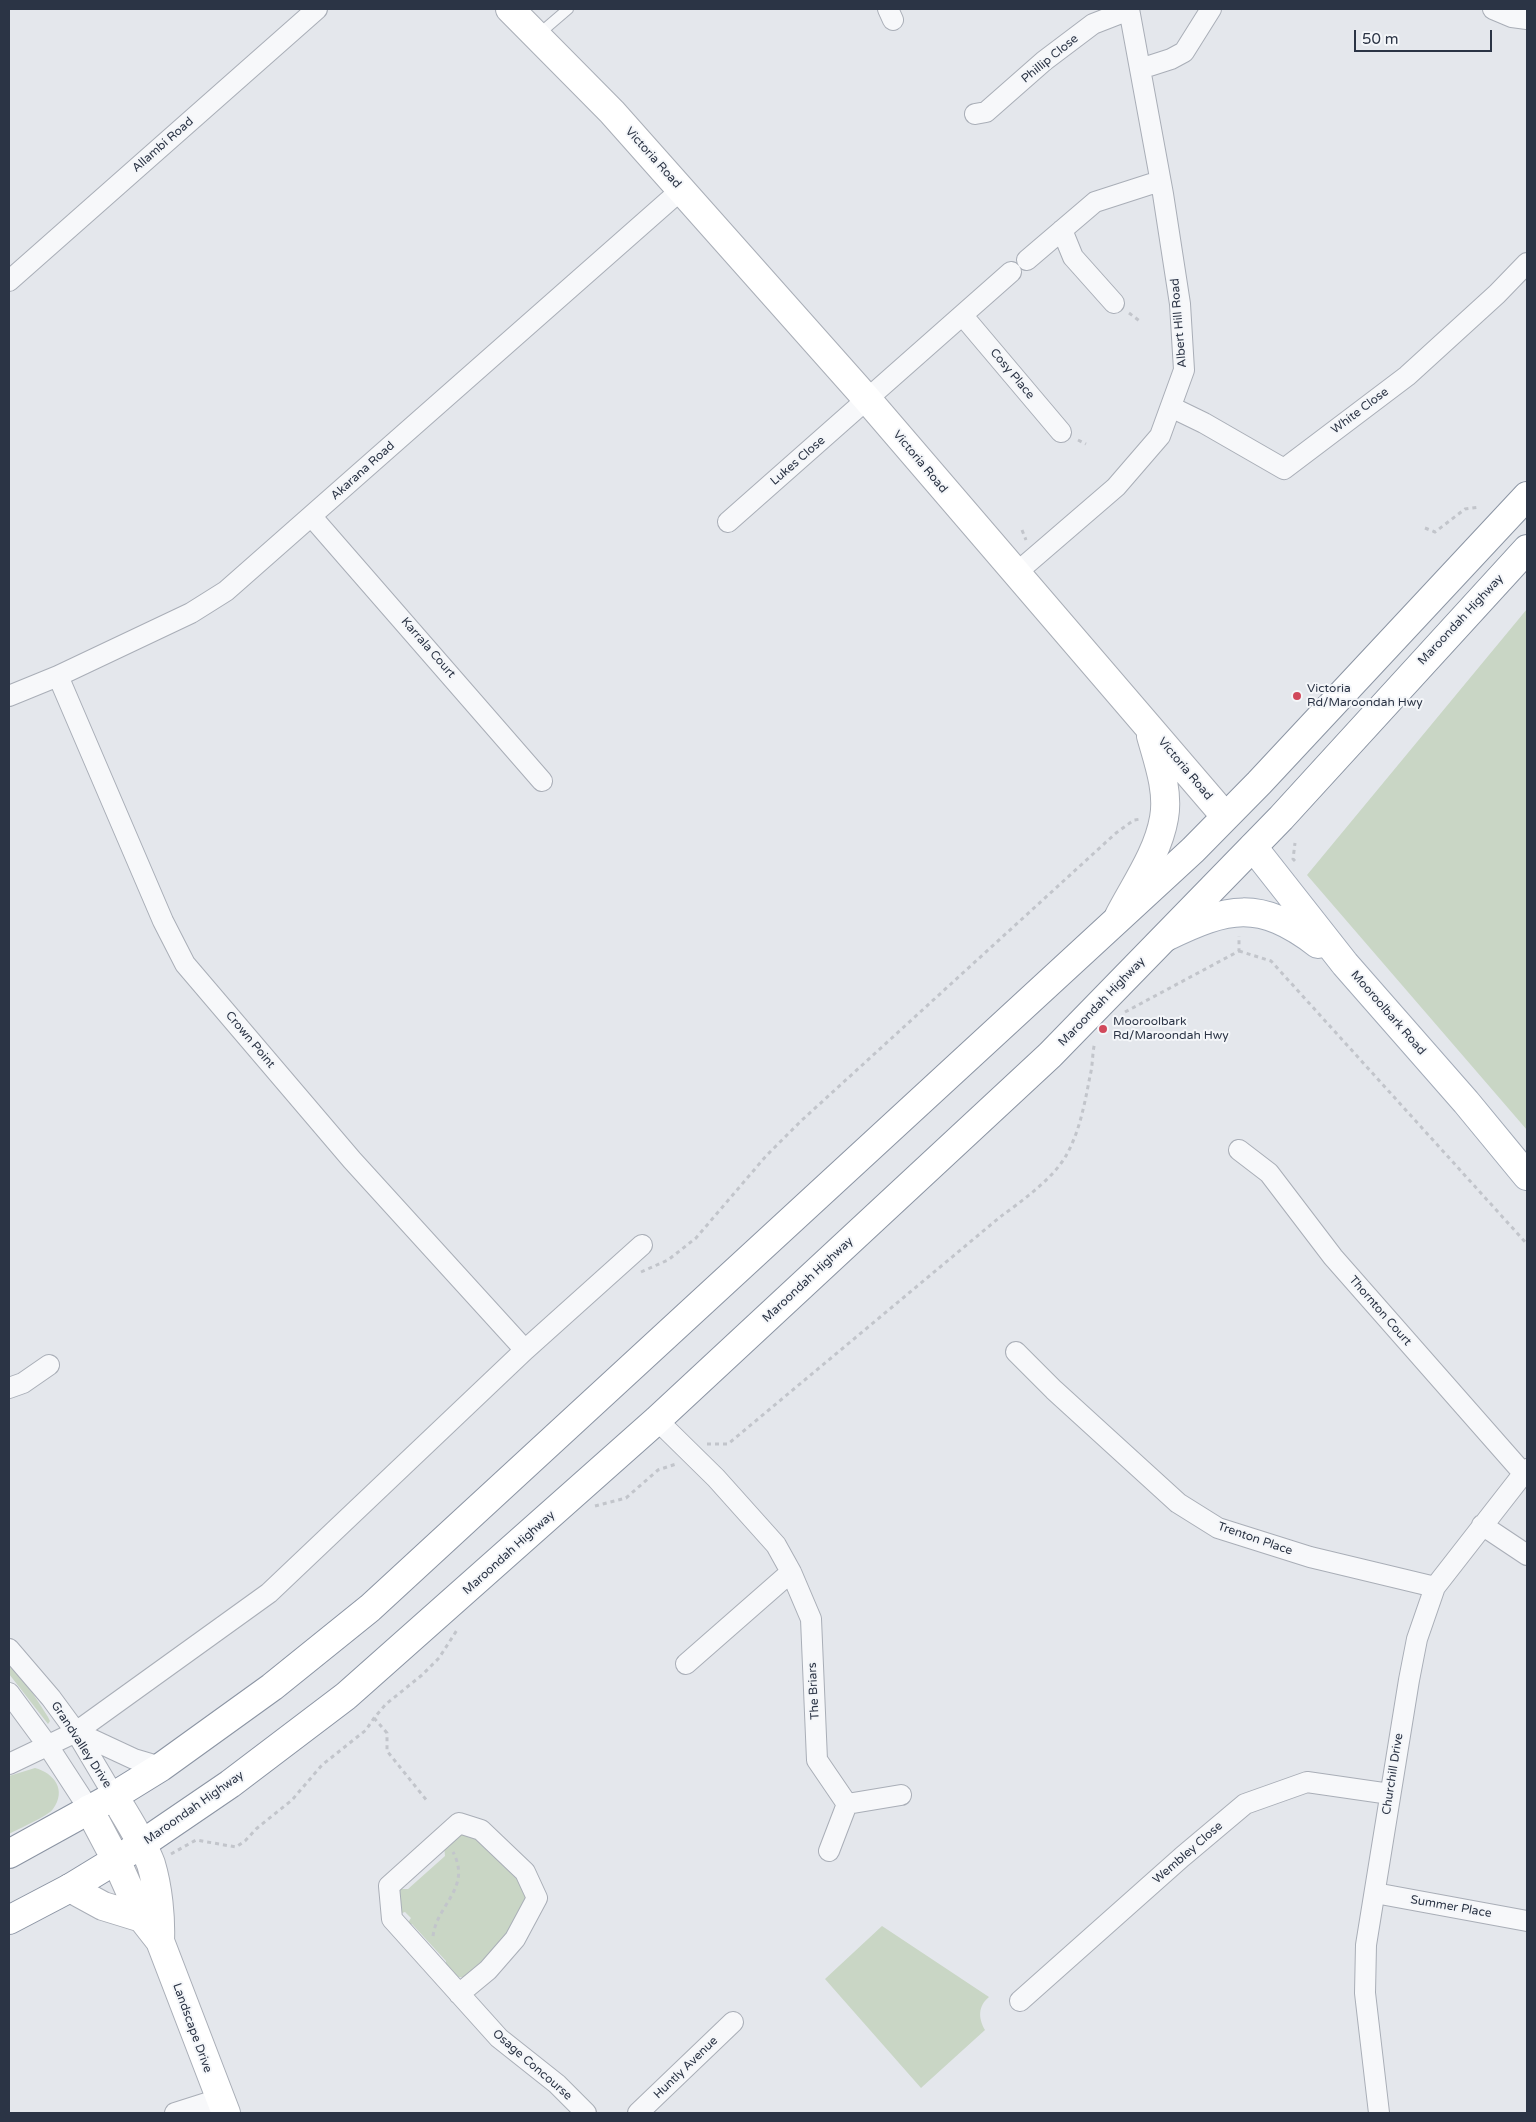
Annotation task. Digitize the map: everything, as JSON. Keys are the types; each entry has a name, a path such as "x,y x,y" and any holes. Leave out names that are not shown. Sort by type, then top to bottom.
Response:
{"main road":[{"name":"Victoria Road","path":"510,9 612,112 867,400 1015,574 1253,847"},
{"name":"Victoria Road","path":"539,18 612,112"},
{"path":"9,1854 114,1796 161,1767 272,1687 370,1608 1193,850 1266,776 1527,496"},
{"name":"Maroondah Highway","path":"9,1920 70,1888 116,1860 146,1855 230,1784 346,1696 657,1420 1050,1055 1253,847 1527,549"},
{"path":"1117,920 1159,840 1164,816 1164,791 1149,727"},
{"name":"Mooroolbark Road","path":"1253,847 1345,964 1466,1102 1527,1176"},
{"path":"1165,937 1203,919 1225,914 1253,912 1286,922 1345,964"},
{"name":"Landscape Drive","path":"114,1796 146,1855 161,1920 160,1941"},
{"name":"Landscape Drive","path":"89,1809 116,1860 142,1918 160,1941 222,2106"},
{"path":"70,1888 103,1906 142,1918"}],"street":[{"name":"Allambi Road","path":"9,281 317,9"},
{"name":"Albert Hill Road","path":"1015,574 1116,487 1160,436 1184,370 1180,304 1129,9"},
{"name":"Phillip Close","path":"975,114 986,112 1044,61 1093,24 1129,9"},
{"path":"1140,69 1171,59 1184,52 1211,9"},
{"path":"1493,9 1512,18 1527,19"},
{"path":"867,400 1019,266 1095,202 1113,194 1160,181"},
{"name":"Akarana Road","path":"9,696 58,676 191,613 226,591 681,190"},
{"path":"1062,230 1073,258 1114,303"},
{"name":"White Close","path":"1171,407 1204,423 1284,469 1407,376 1497,294 1527,263"},
{"name":"Cosy Place","path":"963,316 1061,432"},
{"name":"Lukes Close","path":"728,522 867,400"},
{"name":"Karrala Court","path":"312,517 542,781"},
{"name":"Crown Point","path":"58,676 159,912 185,964 352,1160 526,1350"},
{"name":"Thornton Court","path":"1238,1150 1269,1173 1333,1258 1525,1471"},
{"path":"9,1764 76,1732 269,1593 526,1350 642,1245"},
{"name":"Trenton Place","path":"1016,1352 1054,1390 1178,1502 1218,1528 1310,1557 1435,1587"},
{"path":"9,1388 23,1383 49,1365"},
{"name":"The Briars","path":"657,1420 716,1478 776,1545 791,1572 811,1619 817,1760 847,1804"},
{"name":"Churchill Drive","path":"1379,2113 1365,1993 1366,1945 1417,1639 1435,1587 1525,1471"},
{"path":"1482,1525 1527,1556"},
{"path":"686,1664 791,1572"},
{"name":"Grandvalley Drive","path":"9,1649 51,1698 76,1732 114,1796"},
{"path":"9,1693 48,1746 89,1809"},
{"path":"76,1732 134,1759 161,1767"},
{"name":"Wembley Close","path":"1020,2001 1182,1857 1245,1804 1307,1782 1390,1794"},
{"path":"829,1851 847,1804 901,1795"},
{"name":"Osage Concourse","path":"459,1994 488,1970 515,1939 537,1898 525,1872 481,1830 459,1823 390,1886 392,1919 459,1994 499,2038 557,2084 586,2113"},
{"name":"Summer Place","path":"1375,1893 1527,1921"},
{"name":"Huntly Avenue","path":"638,2113 733,2022"},
{"path":"175,2113 222,2106"}],"lane":[{"path":"539,18 568,9"}],"path":[{"path":"1425,528 1435,532 1465,509 1480,506"},
{"path":"1022,530 1026,540"},
{"path":"622,1263 631,1272 644,1272 668,1260 696,1238 766,1156 801,1121 1116,832 1134,820 1164,816"},
{"path":"1238,951 1240,913"},
{"path":"1121,1014 1238,951 1271,961 1527,1244"},
{"path":"588,1511 594,1506 626,1498 658,1470 681,1463 703,1444 728,1444 993,1223 1025,1199 1051,1174 1066,1156 1078,1131 1098,1035"},
{"path":"146,1855 196,1840 236,1847 245,1841 256,1829 292,1800 322,1765 366,1730 374,1718 439,1658 459,1627"},
{"path":"374,1718 388,1733 387,1751 428,1802"},
{"path":"433,1941 436,1922 456,1890 458,1879 456,1857 452,1852"}],"green space":[{"path":"1527,609 1527,1130 1307,875"},
{"path":"9,1664 30,1689 48,1717 50,1721 48,1724 9,1674"},
{"path":"35,1768 42,1770 53,1778 59,1795 57,1802 50,1812 9,1834 9,1776"},
{"path":"470,1833 519,1881 527,1898 514,1935 464,1977 459,1977 445,1971 446,1961 412,1924 407,1924 411,1918 405,1912 399,1914 398,1889 408,1889 445,1856 444,1846 461,1834"},
{"path":"882,1926 989,1997 983,2004 980,2012 985,2030 921,2088 825,1979"}],"place":[{"name":"Victoria Rd/Maroondah Hwy","path":"1297,696"},
{"name":"Mooroolbark Rd/Maroondah Hwy","path":"1103,1029"}]}
